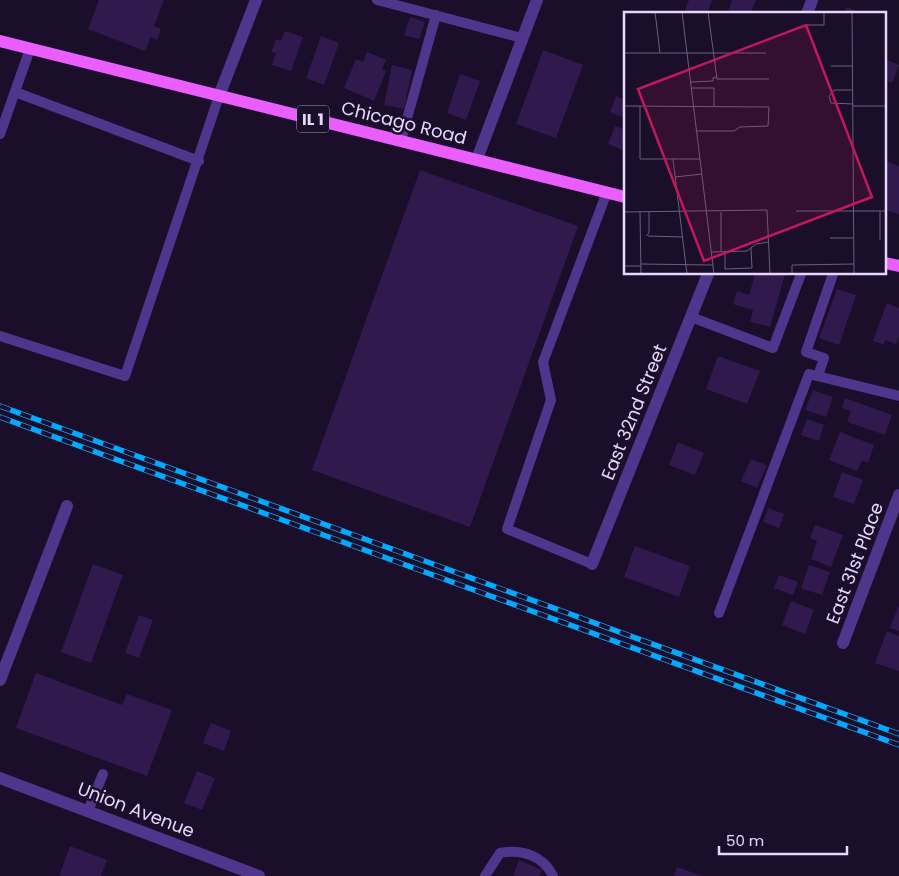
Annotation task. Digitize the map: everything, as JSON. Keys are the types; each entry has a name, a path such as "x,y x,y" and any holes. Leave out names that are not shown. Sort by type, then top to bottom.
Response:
{"main road":[{"name":"Chicago Road","path":"0,41 624,196"},
{"path":"886,263 899,266"}],"street":[{"path":"219,96 256,0"},
{"path":"477,159 536,0"},
{"path":"808,12 812,0"},
{"name":"East 32nd Street","path":"592,564 708,275"},
{"name":"East 31st Place","path":"843,643 899,495"},
{"path":"0,680 67,506"},
{"name":"Union Avenue","path":"0,778 259,876"}],"lane":[{"path":"377,0 522,38"},
{"path":"401,140 436,15"},
{"path":"0,134 4,110 15,92 30,49"},
{"path":"15,92 199,161"},
{"path":"0,336 125,376 199,161 219,96"},
{"path":"592,564 507,529 551,400 543,362 607,192"},
{"path":"690,317 773,348 801,275"},
{"path":"818,376 824,358 806,352 833,275"},
{"path":"718,613 809,374 899,396"},
{"path":"88,811 103,774"},
{"path":"485,876 500,853 512,850 536,856 553,876"}],"building":[{"path":"99,0 164,0 154,26 161,29 157,40 151,37 145,51 88,29"},
{"path":"689,0 712,0 708,12 684,12"},
{"path":"732,0 756,0 751,12 728,12"},
{"path":"847,7 859,12 845,12"},
{"path":"410,17 425,22 419,39 404,35"},
{"path":"285,31 303,37 291,71 272,65 276,53 271,52 276,39 281,41"},
{"path":"321,36 339,43 324,85 306,78"},
{"path":"543,50 583,65 556,138 516,124"},
{"path":"367,52 386,60 382,69 386,71 374,101 344,88 356,59 363,62"},
{"path":"886,59 899,65 892,83 886,80"},
{"path":"392,65 412,70 404,109 384,105"},
{"path":"460,74 480,81 466,120 447,113"},
{"path":"616,96 624,100 624,118 610,112"},
{"path":"615,126 624,130 624,151 608,144"},
{"path":"886,161 899,166 899,214 886,210"},
{"path":"420,170 578,226 470,527 312,470"},
{"path":"755,275 785,275 770,327 750,322 753,310 733,304 737,291 749,295"},
{"path":"837,289 856,295 839,345 819,338"},
{"path":"887,303 899,308 899,336 896,344 885,340 884,345 873,341"},
{"path":"718,356 760,371 747,404 706,389"},
{"path":"813,390 833,397 826,417 805,410"},
{"path":"845,398 892,415 885,435 847,422 851,411 842,408"},
{"path":"807,419 824,425 819,441 801,435"},
{"path":"840,432 874,445 868,463 862,460 857,471 829,460"},
{"path":"678,442 704,453 695,475 669,465"},
{"path":"751,459 767,465 757,488 741,481"},
{"path":"842,472 863,480 854,504 833,497"},
{"path":"768,508 784,514 779,528 763,522"},
{"path":"815,525 843,535 831,567 811,559 817,541 810,538"},
{"path":"635,546 690,566 679,597 624,577"},
{"path":"93,564 123,575 91,663 61,652"},
{"path":"809,565 830,572 822,595 801,588"},
{"path":"779,575 798,582 793,595 774,588"},
{"path":"791,601 814,610 805,634 782,625"},
{"path":"899,605 899,631 890,628"},
{"path":"139,615 153,620 139,658 125,653"},
{"path":"887,631 899,636 899,671 875,663"},
{"path":"36,673 122,705 127,694 172,710 147,776 16,728"},
{"path":"211,723 231,731 224,751 203,743"},
{"path":"197,771 215,778 202,810 184,803"},
{"path":"70,846 107,860 101,876 59,876"},
{"path":"519,860 542,870 539,876 513,876"},
{"path":"677,867 702,876 674,876"}],"railway":[{"path":"0,406 899,734"},
{"path":"0,417 899,745"}]}
